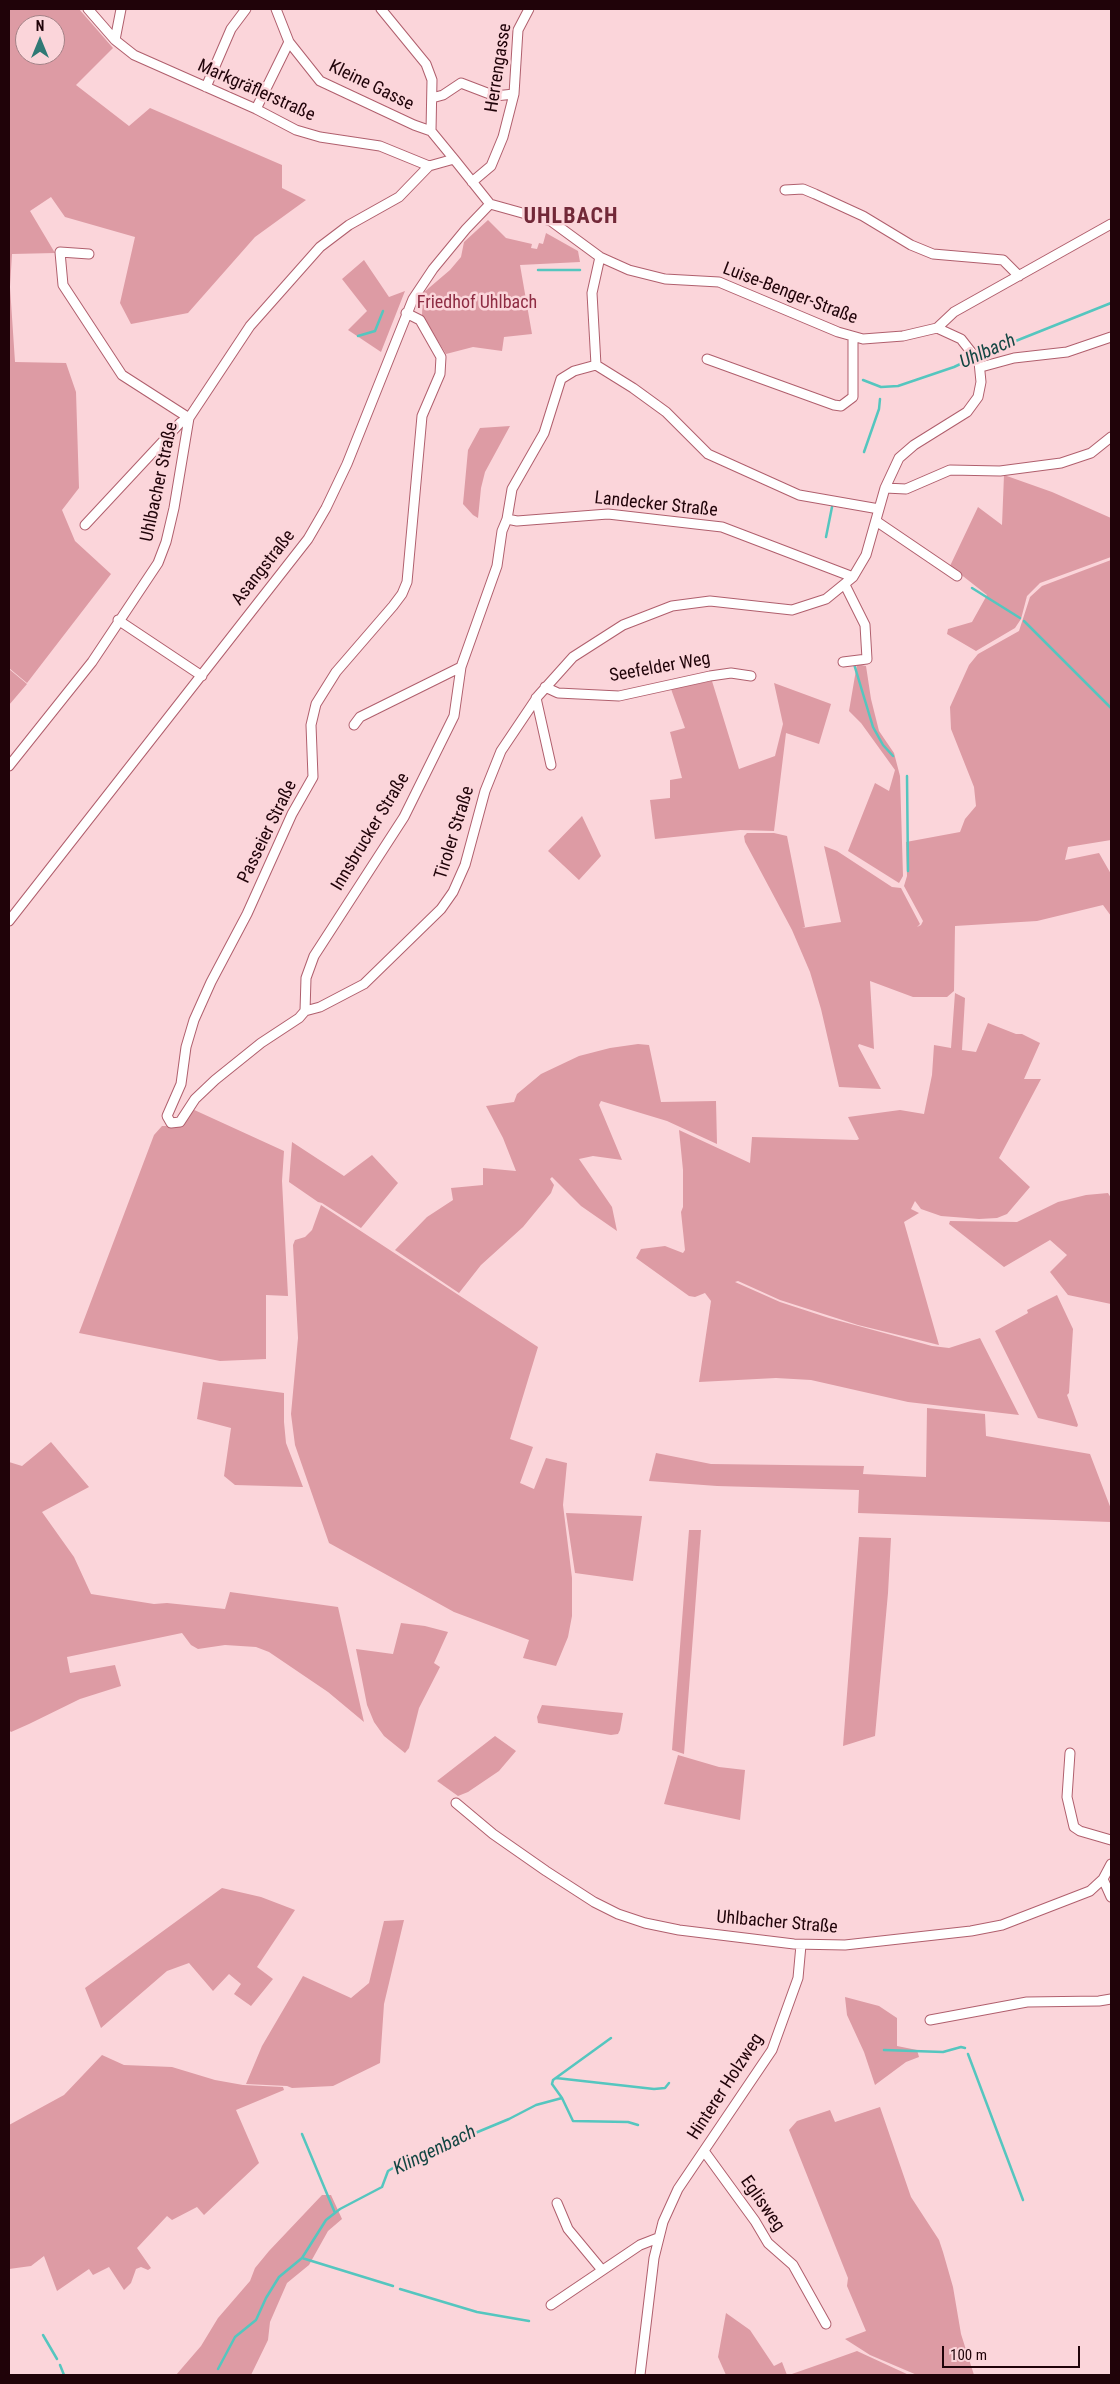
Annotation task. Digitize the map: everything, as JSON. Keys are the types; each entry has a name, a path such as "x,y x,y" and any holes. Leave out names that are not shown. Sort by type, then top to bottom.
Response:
{"street":[{"name":"Markgräflerstraße","path":"88,9 115,40 134,55 256,109 296,130 320,137 386,148 429,166"},
{"path":"115,40 121,9"},
{"path":"206,87 231,29 246,9"},
{"name":"Kleine Gasse","path":"276,9 289,42 320,81 414,125 431,131"},
{"path":"380,9 426,64 432,80 431,131 490,204"},
{"name":"Herrengasse","path":"472,182 491,166 503,137 514,94 518,30 529,9"},
{"path":"256,109 289,42"},
{"path":"432,98 443,95 461,83 495,96 514,94"},
{"path":"429,166 454,159"},
{"name":"Uhlbacher Straße","path":"9,766 87,668 158,563 166,542 174,508 189,418 250,326 320,247 349,225 399,197 429,166"},
{"path":"785,190 803,189 815,194 863,216 912,245 932,254 1002,260 1019,276"},
{"name":"Luise-Benger-Straße","path":"490,204 552,221 600,257 615,265 647,276 719,282 853,337 883,338 937,328"},
{"name":"Asangstraße","path":"9,921 308,539 324,513 353,450 406,313 433,269 466,229 490,204"},
{"path":"1111,224 954,312 937,328 961,339 973,352 980,364 1067,352 1111,337"},
{"path":"85,525 180,423 189,418 122,375 63,285 60,252 89,254"},
{"path":"600,257 592,293 596,365 633,388 666,412 708,454 799,495 879,509"},
{"name":"Passeier Straße","path":"364,984 320,1007 306,1011 215,1080 195,1099 180,1122 168,1121 167,1115 181,1084 186,1047 194,1020 211,982 247,914 292,814 314,777 311,725 316,704 336,672 394,606 407,582 422,416 440,374 441,358 420,320 406,313"},
{"path":"707,359 841,406 853,397 853,337"},
{"name":"Tiroler Straße","path":"364,984 431,920 453,892 465,865 481,802 495,764 511,734 536,698 573,658 623,625 660,610 686,603 710,601 792,610 814,604 845,585 853,578 866,555 885,488 894,464 904,452 957,420 971,408 980,389 980,364"},
{"name":"Innsbrucker Straße","path":"306,1011 306,978 314,956 404,817 454,716 461,667 497,566 502,531 507,519 512,489 544,433 561,379 574,372 596,365"},
{"path":"885,488 906,489 950,470 1000,471 1061,463 1091,453 1111,438"},
{"name":"Landecker Straße","path":"507,519 525,521 608,514 722,527 853,578"},
{"path":"876,522 958,576"},
{"path":"843,662 867,658 866,625 845,585"},
{"path":"118,620 202,676"},
{"path":"354,725 360,717 461,667"},
{"name":"Seefelder Weg","path":"545,687 558,693 619,696 710,676 731,673 751,676"},
{"path":"536,698 551,766"},
{"path":"1070,1753 1067,1797 1074,1827 1080,1831 1111,1840"},
{"name":"Uhlbacher Straße","path":"456,1802 493,1834 546,1871 594,1902 618,1914 645,1923 679,1930 800,1945 845,1946 988,1928 1015,1921 1087,1892 1103,1879 1111,1864"},
{"path":"1103,1879 1111,1897"},
{"name":"Hinterer Holzweg","path":"640,2375 658,2238 675,2194 772,2050 798,1978 800,1945"},
{"path":"930,2020 1027,2002 1099,2001 1111,1998"},
{"name":"Eglisweg","path":"704,2151 755,2221 768,2244 793,2265 826,2324"},
{"path":"557,2203 568,2228 602,2270"},
{"path":"551,2305 602,2270 644,2244 658,2238"}],"green space":[{"path":"9,9 79,9 113,48 76,85 129,126 150,108 282,165 282,188 306,200 255,237 188,313 131,324 120,303 135,237 65,217 51,197 30,211 55,253 12,254 10,287 15,362 66,363 76,392 79,488 62,510 75,541 111,574 27,683 9,668"},
{"name":"Friedhof Uhlbach","path":"488,220 506,238 532,244 531,248 537,249 539,243 543,244 546,233 578,251 580,262 520,265 532,334 504,337 502,351 473,347 446,354 422,315 423,293 450,270 461,257 464,242"},
{"path":"364,260 389,297 405,291 381,352 348,330 367,311 342,279"},
{"path":"510,426 485,472 481,488 478,518 463,504 468,450 480,428"},
{"path":"1004,475 1052,492 1111,518 1111,557 1040,583 1027,596 1021,619 1015,628 976,651 947,634 948,629 972,622 987,595 950,566 978,507 1002,525"},
{"path":"1111,560 1111,840 1068,847 1065,860 1099,853 1111,874 1111,916 1103,905 1037,921 955,926 954,991 947,997 913,997 870,981 874,1049 859,1044 858,1046 881,1089 839,1087 821,1009 810,972 792,930 745,842 744,836 747,833 774,833 787,836 805,927 802,928 841,922 824,846 837,851 892,887 901,888 920,924 917,927 921,925 923,921 904,886 907,876 906,842 960,832 965,819 976,806 974,787 951,729 950,707 969,665 978,654 1019,631 1030,597 1042,586"},
{"path":"857,664 866,666 871,699 879,731 894,753 900,776 903,876 899,883 848,851 875,783 889,791 895,770 861,723 849,711"},
{"path":"9,669 27,684 9,705"},
{"path":"712,681 739,769 775,756 783,724 774,683 831,704 819,744 786,733 774,831 740,830 655,839 650,800 670,798 670,780 682,778 670,732 685,728 671,689"},
{"path":"582,816 601,856 579,880 548,851"},
{"path":"955,993 965,998 962,1050 976,1052 988,1023 1016,1034 1022,1034 1040,1043 1024,1079 1041,1079 999,1158 1030,1187 1007,1214 997,1218 979,1219 941,1216 921,1209 915,1201 911,1209 919,1213 904,1222 939,1345 858,1325 780,1300 738,1281 735,1282 780,1302 829,1318 932,1346 949,1348 980,1338 1019,1415 908,1402 811,1380 776,1378 699,1382 711,1301 705,1293 695,1297 689,1296 636,1258 641,1249 665,1246 683,1253 685,1250 681,1212 683,1207 683,1170 679,1130 750,1163 752,1137 857,1140 859,1139 848,1117 900,1110 924,1114 932,1075 934,1045 951,1048"},
{"path":"638,1044 649,1045 661,1102 716,1101 717,1144 667,1121 601,1101 599,1105 622,1160 593,1156 579,1159 612,1207 617,1231 581,1206 552,1177 550,1179 554,1185 551,1193 523,1227 481,1265 459,1293 395,1250 427,1217 453,1200 451,1188 483,1185 483,1168 516,1171 503,1138 486,1106 514,1102 517,1094 541,1074 579,1056 610,1048"},
{"path":"190,1108 284,1151 282,1181 288,1296 266,1295 266,1359 220,1361 79,1333 154,1135 162,1126 173,1126"},
{"path":"292,1142 344,1176 372,1155 398,1183 361,1228 289,1182"},
{"path":"1108,1193 1111,1198 1111,1304 1068,1295 1050,1272 1067,1255 1050,1240 1004,1267 949,1224 950,1221 1017,1222 1058,1202 1086,1195"},
{"path":"321,1205 538,1347 510,1439 533,1447 520,1483 534,1489 546,1458 567,1463 563,1505 572,1578 572,1616 568,1637 556,1666 523,1658 529,1640 454,1612 329,1543 295,1445 291,1414 298,1338 293,1245 295,1240 305,1237 312,1230"},
{"path":"1057,1295 1073,1329 1069,1393 1067,1395 1078,1425 1077,1427 1038,1418 995,1331 1028,1313 1027,1310"},
{"path":"203,1382 284,1393 286,1443 303,1487 235,1485 224,1476 231,1428 197,1419"},
{"path":"927,1408 985,1414 986,1436 1090,1454 1111,1509 1111,1522 858,1513 859,1490 717,1486 649,1481 656,1453 711,1464 864,1466 863,1474 926,1477"},
{"path":"51,1442 89,1487 42,1512 74,1557 91,1594 154,1604 167,1603 225,1609 230,1592 338,1607 364,1722 328,1692 269,1652 256,1647 225,1645 198,1649 191,1645 182,1633 67,1657 70,1673 115,1665 121,1686 80,1699 11,1732 9,1730 9,1462 22,1466"},
{"path":"566,1513 642,1516 633,1581 575,1573"},
{"path":"689,1530 701,1530 684,1754 672,1750"},
{"path":"859,1537 891,1538 888,1593 875,1736 843,1746"},
{"path":"401,1623 425,1626 448,1632 434,1663 440,1667 419,1708 409,1748 405,1753 384,1736 374,1722 367,1705 356,1649 393,1654"},
{"path":"542,1705 623,1713 620,1730 618,1734 611,1735 538,1723 537,1717"},
{"path":"495,1736 516,1751 499,1771 468,1792 458,1796 437,1781"},
{"path":"678,1755 719,1767 745,1770 740,1820 664,1804"},
{"path":"222,1888 261,1897 295,1910 257,1967 273,1979 251,2006 234,1994 241,1984 229,1974 213,1991 189,1963 167,1971 101,2028 85,1988"},
{"path":"404,1920 384,2004 380,2063 333,2086 292,2088 287,2086 246,2084 262,2046 303,1976 351,1998 369,1983 384,1921"},
{"path":"845,1997 879,2006 897,2018 897,2046 917,2050 919,2057 906,2062 875,2085 864,2052 847,2015"},
{"path":"102,2055 124,2065 172,2067 215,2080 243,2085 283,2087 284,2090 236,2110 259,2163 204,2215 197,2207 172,2220 167,2216 137,2248 151,2268 148,2270 141,2267 136,2269 131,2283 124,2290 109,2267 93,2275 89,2269 57,2291 44,2256 31,2266 9,2269 9,2125 64,2095"},
{"path":"880,2107 911,2197 939,2240 953,2287 961,2334 974,2375 917,2375 870,2355 845,2339 866,2331 847,2286 848,2278 789,2130 797,2121 830,2110 835,2122"},
{"path":"322,2195 331,2195 342,2219 328,2231 309,2265 287,2283 270,2322 268,2340 251,2375 176,2375 201,2346 218,2318 250,2281 255,2268"},
{"path":"726,2313 750,2330 774,2366 782,2362 787,2375 726,2375 718,2357"},
{"path":"857,2351 909,2375 789,2375 829,2361"}],"waterway":[{"name":"Uhlbach","path":"538,270 580,270"},
{"name":"Uhlbach","path":"978,356 1111,303"},
{"name":"Uhlbach","path":"358,336 375,331 383,311"},
{"name":"Uhlbach","path":"863,380 881,387 898,386 954,367 973,358"},
{"path":"864,452 879,409 880,399"},
{"path":"826,537 832,507"},
{"path":"972,588 1020,618"},
{"path":"1024,621 1111,708"},
{"path":"854,664 873,727 883,745 893,756"},
{"path":"907,776 908,871"},
{"name":"Klingenbach","path":"218,2369 235,2337 256,2320 266,2298 279,2277 302,2258 326,2220 340,2209 382,2187 388,2171 398,2165 509,2119 536,2105 562,2098 552,2084 553,2080 611,2038"},
{"path":"884,2050 943,2052 961,2047 965,2048"},
{"path":"968,2054 1023,2200"},
{"path":"556,2078 654,2089 665,2088 669,2083"},
{"path":"562,2098 573,2121 628,2122 638,2125"},
{"path":"302,2134 335,2213"},
{"path":"302,2258 393,2286"},
{"path":"400,2289 477,2312 529,2321"},
{"path":"43,2335 57,2359"},
{"path":"60,2365 64,2375"}],"district":[{"name":"UHLBACH","path":"571,217"}]}
